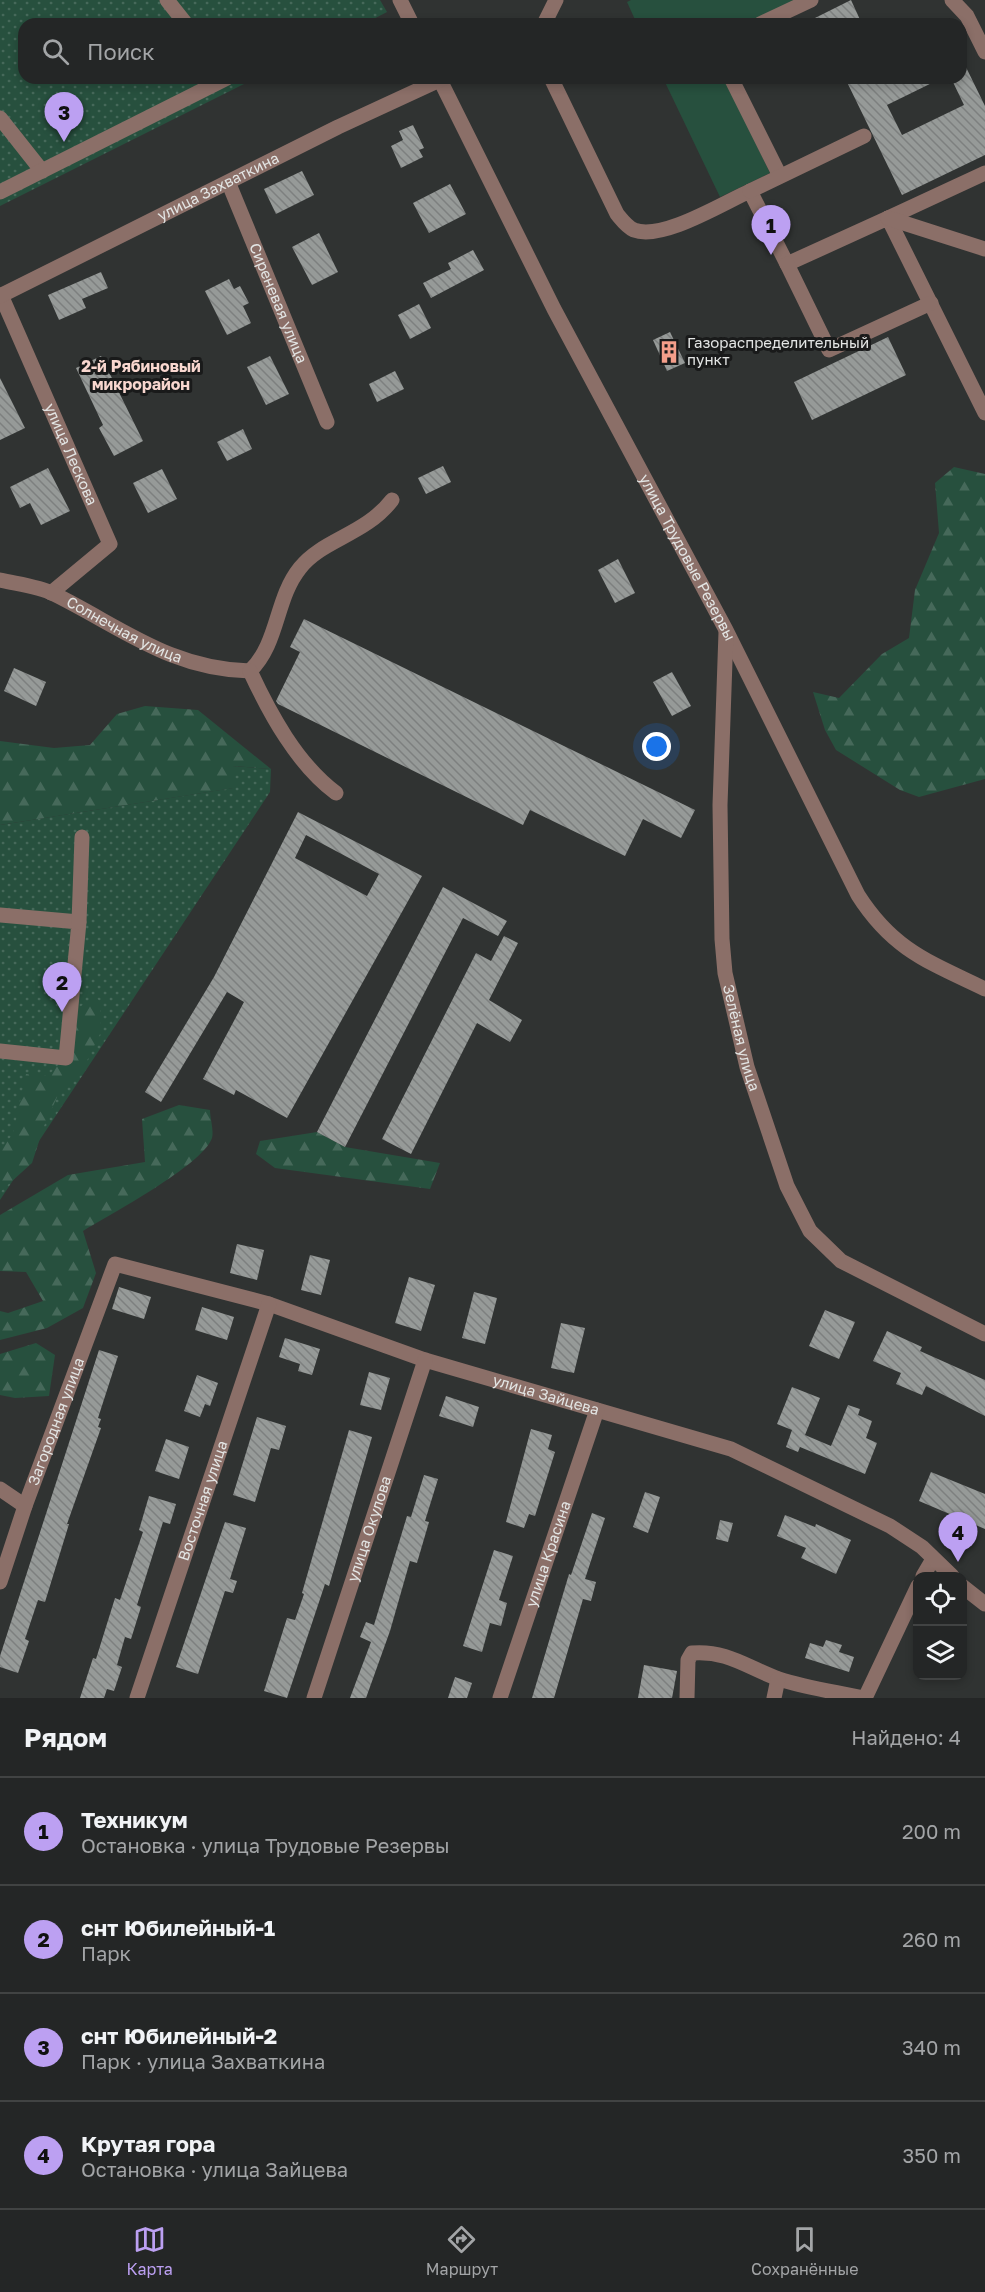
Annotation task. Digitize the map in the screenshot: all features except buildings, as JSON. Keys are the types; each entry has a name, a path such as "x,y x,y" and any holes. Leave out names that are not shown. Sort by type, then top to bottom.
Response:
{"street":[{"path":"167,0 181,18"},
{"path":"400,0 409,18"},
{"path":"547,18 556,0"},
{"path":"773,18 812,0"},
{"path":"952,0 967,16 985,52"},
{"path":"0,192 215,84"},
{"name":"улица Захваткина","path":"1,295 229,184 338,127 430,84"},
{"name":"улица Трудовые Резервы","path":"443,84 554,309 726,630 858,895 883,930 909,951 985,989"},
{"path":"554,84 617,214 633,230 650,232 669,228 864,136"},
{"path":"733,84 780,176"},
{"path":"0,118 42,171"},
{"path":"787,264 985,173"},
{"name":"Сиреневая улица","path":"229,184 327,422"},
{"path":"750,191 829,350 931,303"},
{"path":"888,218 985,249"},
{"path":"888,218 985,413"},
{"name":"улица Лескова","path":"1,295 110,544 51,592"},
{"path":"336,793 311,770 277,723 249,671 260,661 270,643 298,570 314,555 368,525 392,500"},
{"name":"Солнечная улица","path":"0,580 51,592 152,649 197,665 249,671"},
{"name":"Зелёная улица","path":"726,630 720,793 722,939 726,973 747,1067 787,1186 810,1231 841,1261 985,1334"},
{"path":"0,1051 66,1058 80,922 82,837"},
{"path":"0,915 80,922"},
{"name":"улица Зайцева","path":"115,1264 269,1304 425,1360 706,1441 757,1460 890,1526 922,1547 948,1572"},
{"name":"Загородная улица","path":"0,1582 25,1506 115,1264"},
{"name":"Восточная улица","path":"137,1698 269,1304"},
{"name":"улица Окулова","path":"314,1698 425,1360"},
{"name":"улица Красина","path":"500,1698 597,1410"},
{"path":"0,1489 25,1506"},
{"path":"925,1572 933,1559"},
{"path":"967,1589 985,1604"},
{"path":"687,1698 688,1660 692,1653 709,1652 749,1664 778,1679 865,1698 913,1597"},
{"path":"774,1698 778,1679"}],"green space":[{"path":"0,0 380,0 387,12 376,18 18,18 18,84 244,84 0,206"},
{"path":"631,0 799,0 762,18 634,18 627,2"},
{"path":"666,84 727,84 770,173 720,197"},
{"path":"954,467 985,474 985,779 919,797 900,790 836,750 825,730 813,692 839,698 882,654 909,638 915,590 939,533 935,483"},
{"path":"145,706 198,710 271,769 233,766 234,788 0,825 0,741 54,748 90,745 117,714"},
{"path":"232,766 271,769 270,792 0,1200 0,825 233,788"},
{"path":"95,997 100,1001 101,1032 83,1069 58,1095 44,1126 32,1163 0,1192 0,1150 13,1134 26,1074 47,1076 55,1069 70,1045 78,1008"},
{"path":"179,1105 210,1110 212,1138 205,1149 174,1175 83,1231 96,1273 83,1308 47,1328 0,1340 0,1311 8,1313 43,1301 26,1272 0,1271 0,1215 68,1175 145,1162 142,1119"},
{"path":"317,1132 345,1147 440,1163 430,1189 275,1168 256,1154 260,1141"},
{"path":"36,1343 55,1355 49,1396 15,1398 0,1395 0,1354"}],"place":[{"name":"снт Юбилейный-2","path":"64,142"},
{"name":"Техникум","path":"771,255"},
{"name":"Газораспределительный пункт","path":"669,352"},
{"name":"снт Юбилейный-1","path":"62,1012"},
{"name":"Крутая гора","path":"958,1562"}],"district":[{"name":"2-й Рябиновый микрорайон","path":"141,375"}]}
